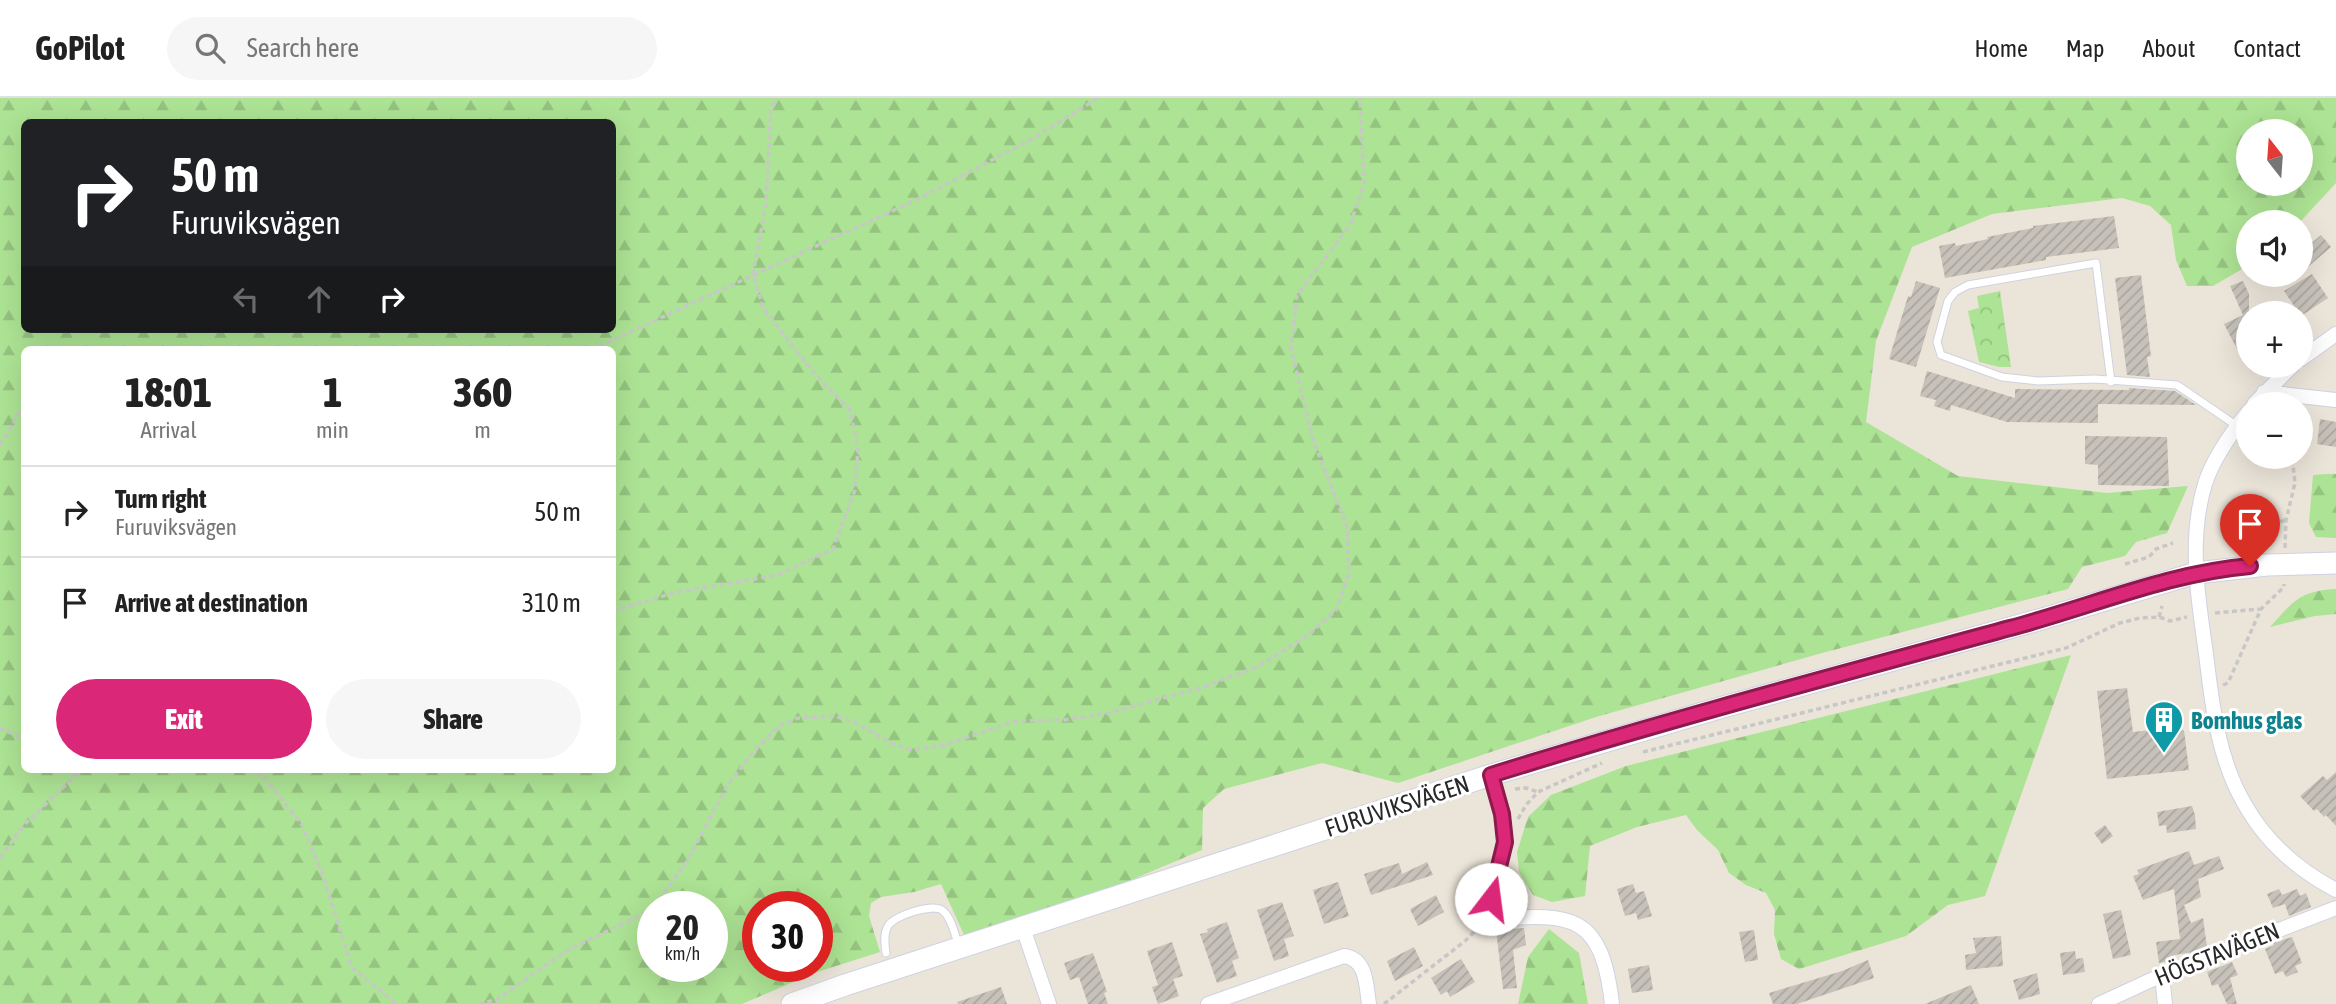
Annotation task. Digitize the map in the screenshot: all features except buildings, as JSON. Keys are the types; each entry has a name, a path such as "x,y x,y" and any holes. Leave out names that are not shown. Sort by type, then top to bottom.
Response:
{"main road":[{"name":"FURUVIKSVÄGEN","path":"792,1004 1023,928 1494,784 1710,710 2042,619 2196,573 2267,565 2336,563"}],"street":[{"path":"2313,350 2336,334"},
{"path":"2265,392 2280,378"},
{"path":"2313,399 2336,400"},
{"path":"2236,428 2206,481 2197,526 2196,573 2216,722 2223,754 2249,812 2271,841 2298,865 2336,890"},
{"path":"1494,784 1502,814 1505,842 1485,919 1546,916 1577,924 1592,937 1604,959 1612,1004"},
{"name":"HÖGSTAVÄGEN","path":"2099,1004 2162,975 2336,908"},
{"path":"1023,928 1049,1004"},
{"path":"1208,1004 1345,956 1354,958 1361,965 1369,1004"},
{"path":"2162,975 2165,1004"}],"lane":[{"path":"2111,382 2096,263 1968,285 1955,292 1948,301 1937,342 1941,355 2002,376 2038,381 2095,379 2111,382 2177,385 2236,425"},
{"path":"886,954 888,924 894,919 931,907 943,910 960,948"}],"path":[{"path":"616,610 677,592 778,575 833,549 855,490 858,448 850,410 814,373 763,308 753,274 766,205 771,107 777,98"},
{"path":"600,346 916,200 1032,139 1098,98"},
{"path":"666,891 686,863 728,785 754,751 779,726 799,718 834,716 854,722 891,743 912,750 944,745 1016,721 1064,720 1109,713 1200,688 1257,667 1308,635 1336,610 1349,574 1347,527 1313,440 1291,349 1297,295 1350,225 1364,184 1360,98"},
{"path":"0,445 21,410"},
{"path":"2223,538 2286,520"},
{"path":"2125,564 2149,557 2156,549 2173,543"},
{"path":"1637,754 2066,648 2120,623 2159,617 2162,606"},
{"path":"0,728 21,738"},
{"path":"1505,842 1538,792 1610,760"},
{"path":"0,858 24,825 78,773"},
{"path":"259,773 302,825 323,876 352,968 397,1004"},
{"path":"1494,784 1538,792"},
{"path":"479,1004 498,999 566,951 637,916"},
{"path":"1384,1004 1465,941 1485,919"}],"green space":[{"path":"0,98 2336,98 2336,183 2311,210 2236,210 2236,273 2213,286 2187,286 2176,260 2171,225 2150,206 2122,198 1992,214 1912,247 1876,341 1866,422 1958,476 2107,493 2188,486 2167,533 2136,542 2125,556 2082,567 2068,589 1822,653 1596,717 1398,783 1322,763 1224,789 1203,808 1202,850 1129,881 964,935 941,884 914,892 881,897 871,903 869,916 880,952 833,967 833,891 742,891 742,982 793,982 742,1004 0,1004"},
{"path":"2000,291 2011,367 1979,362 1968,311 1979,308 1977,296"},
{"path":"2336,474 2336,538 2316,537 2309,523 2313,475"},
{"path":"2336,589 2336,614 2270,627 2298,599 2313,592"},
{"path":"2071,655 1985,896 1948,905 1906,936 1799,969 1781,959 1774,934 1775,910 1766,893 1746,885 1729,873 1718,850 1686,815 1637,827 1590,846 1585,896 1552,902 1533,895 1519,872 1517,852 1528,817 1551,795 1626,766"},
{"path":"1549,929 1579,953 1588,1004 1518,1004 1528,957"}],"place":[{"name":"Bomhus glas","path":"2164,754"}],"route":[{"path":"1491,899 1505,842 1502,814 1491,775 1699,713 2042,619 2196,573 2250,566"}]}
